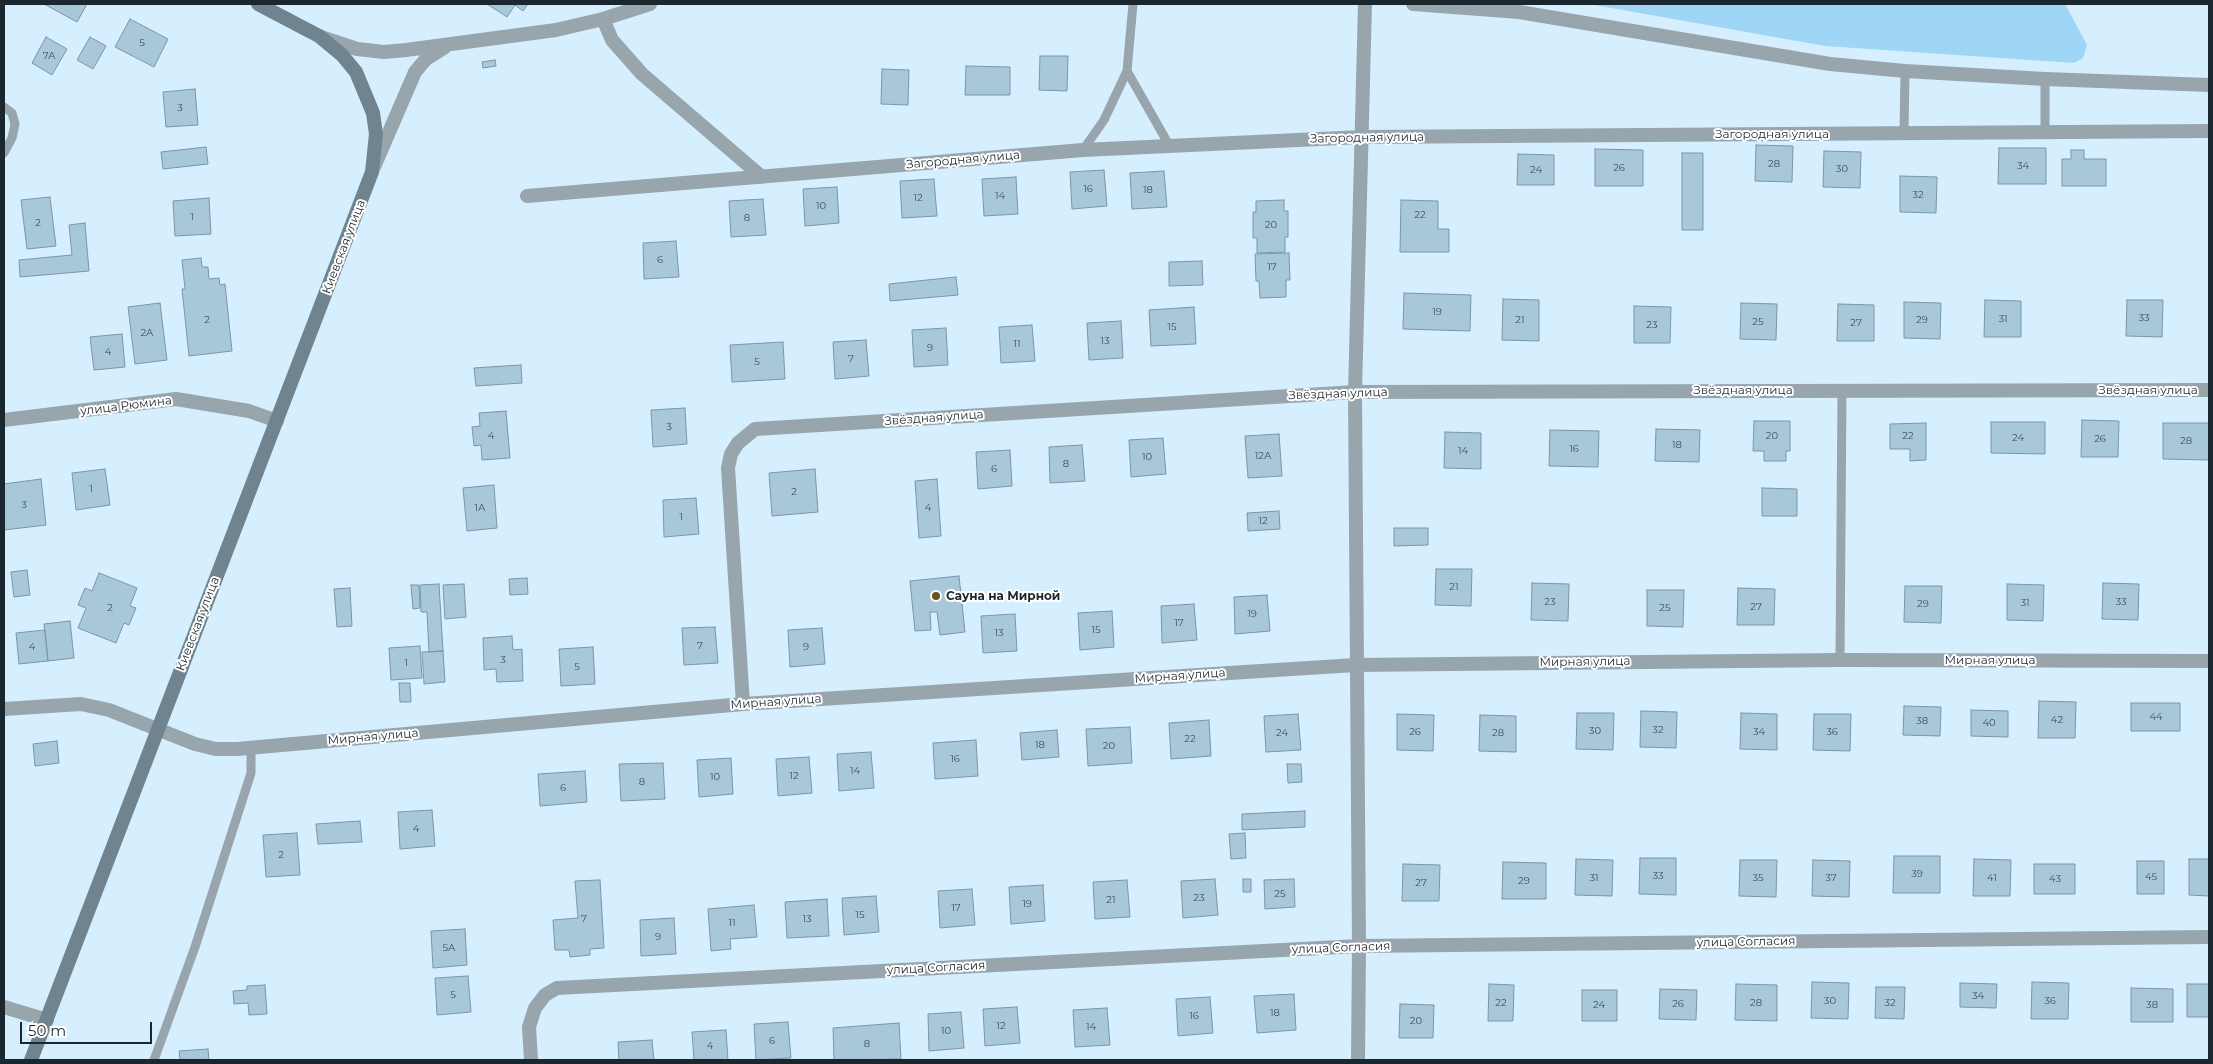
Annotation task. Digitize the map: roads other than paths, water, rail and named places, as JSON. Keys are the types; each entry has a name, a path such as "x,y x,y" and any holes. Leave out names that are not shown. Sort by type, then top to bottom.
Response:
{"main road":[{"name":"Киевская улица","path":"31,1060 372,172 376,134 373,113 366,90 356,72 342,55 319,36 258,4"}],"street":[{"path":"319,36 357,49 384,52 548,31 603,19 647,4"},
{"path":"1358,1060 1359,946 1355,392 1365,4"},
{"path":"1413,4 1518,12 1830,64 1905,71 2045,79 2209,85"},
{"path":"603,19 612,40 642,74 762,177"},
{"path":"372,172 415,72 426,59 455,43"},
{"name":"Загородная улица","path":"528,196 1083,150 1362,137 2209,131"},
{"name":"Звёздная улица","path":"743,704 728,468 730,454 738,443 756,429 1355,392 1842,389 2209,390"},
{"name":"улица Рюмина","path":"4,420 176,399 249,411 277,421"},
{"name":"Мирная улица","path":"4,709 81,704 109,710 195,744 216,749 251,748 743,704 1356,665 1840,660 2209,661"},
{"name":"улица Согласия","path":"531,1060 529,1027 535,1008 545,995 557,988 1359,946 2209,936"},
{"path":"4,1007 46,1020"}],"lane":[{"path":"1083,150 1104,120 1127,71 1133,4"},
{"path":"1127,71 1168,145"},
{"path":"1904,133 1905,71"},
{"path":"2045,79 2045,132"},
{"path":"4,107 12,113 15,124 12,138 4,153"},
{"path":"1840,660 1842,389"},
{"path":"154,1060 194,947 251,773 251,748"}],"place":[{"name":"Сауна на Мирной","path":"936,596"}]}
